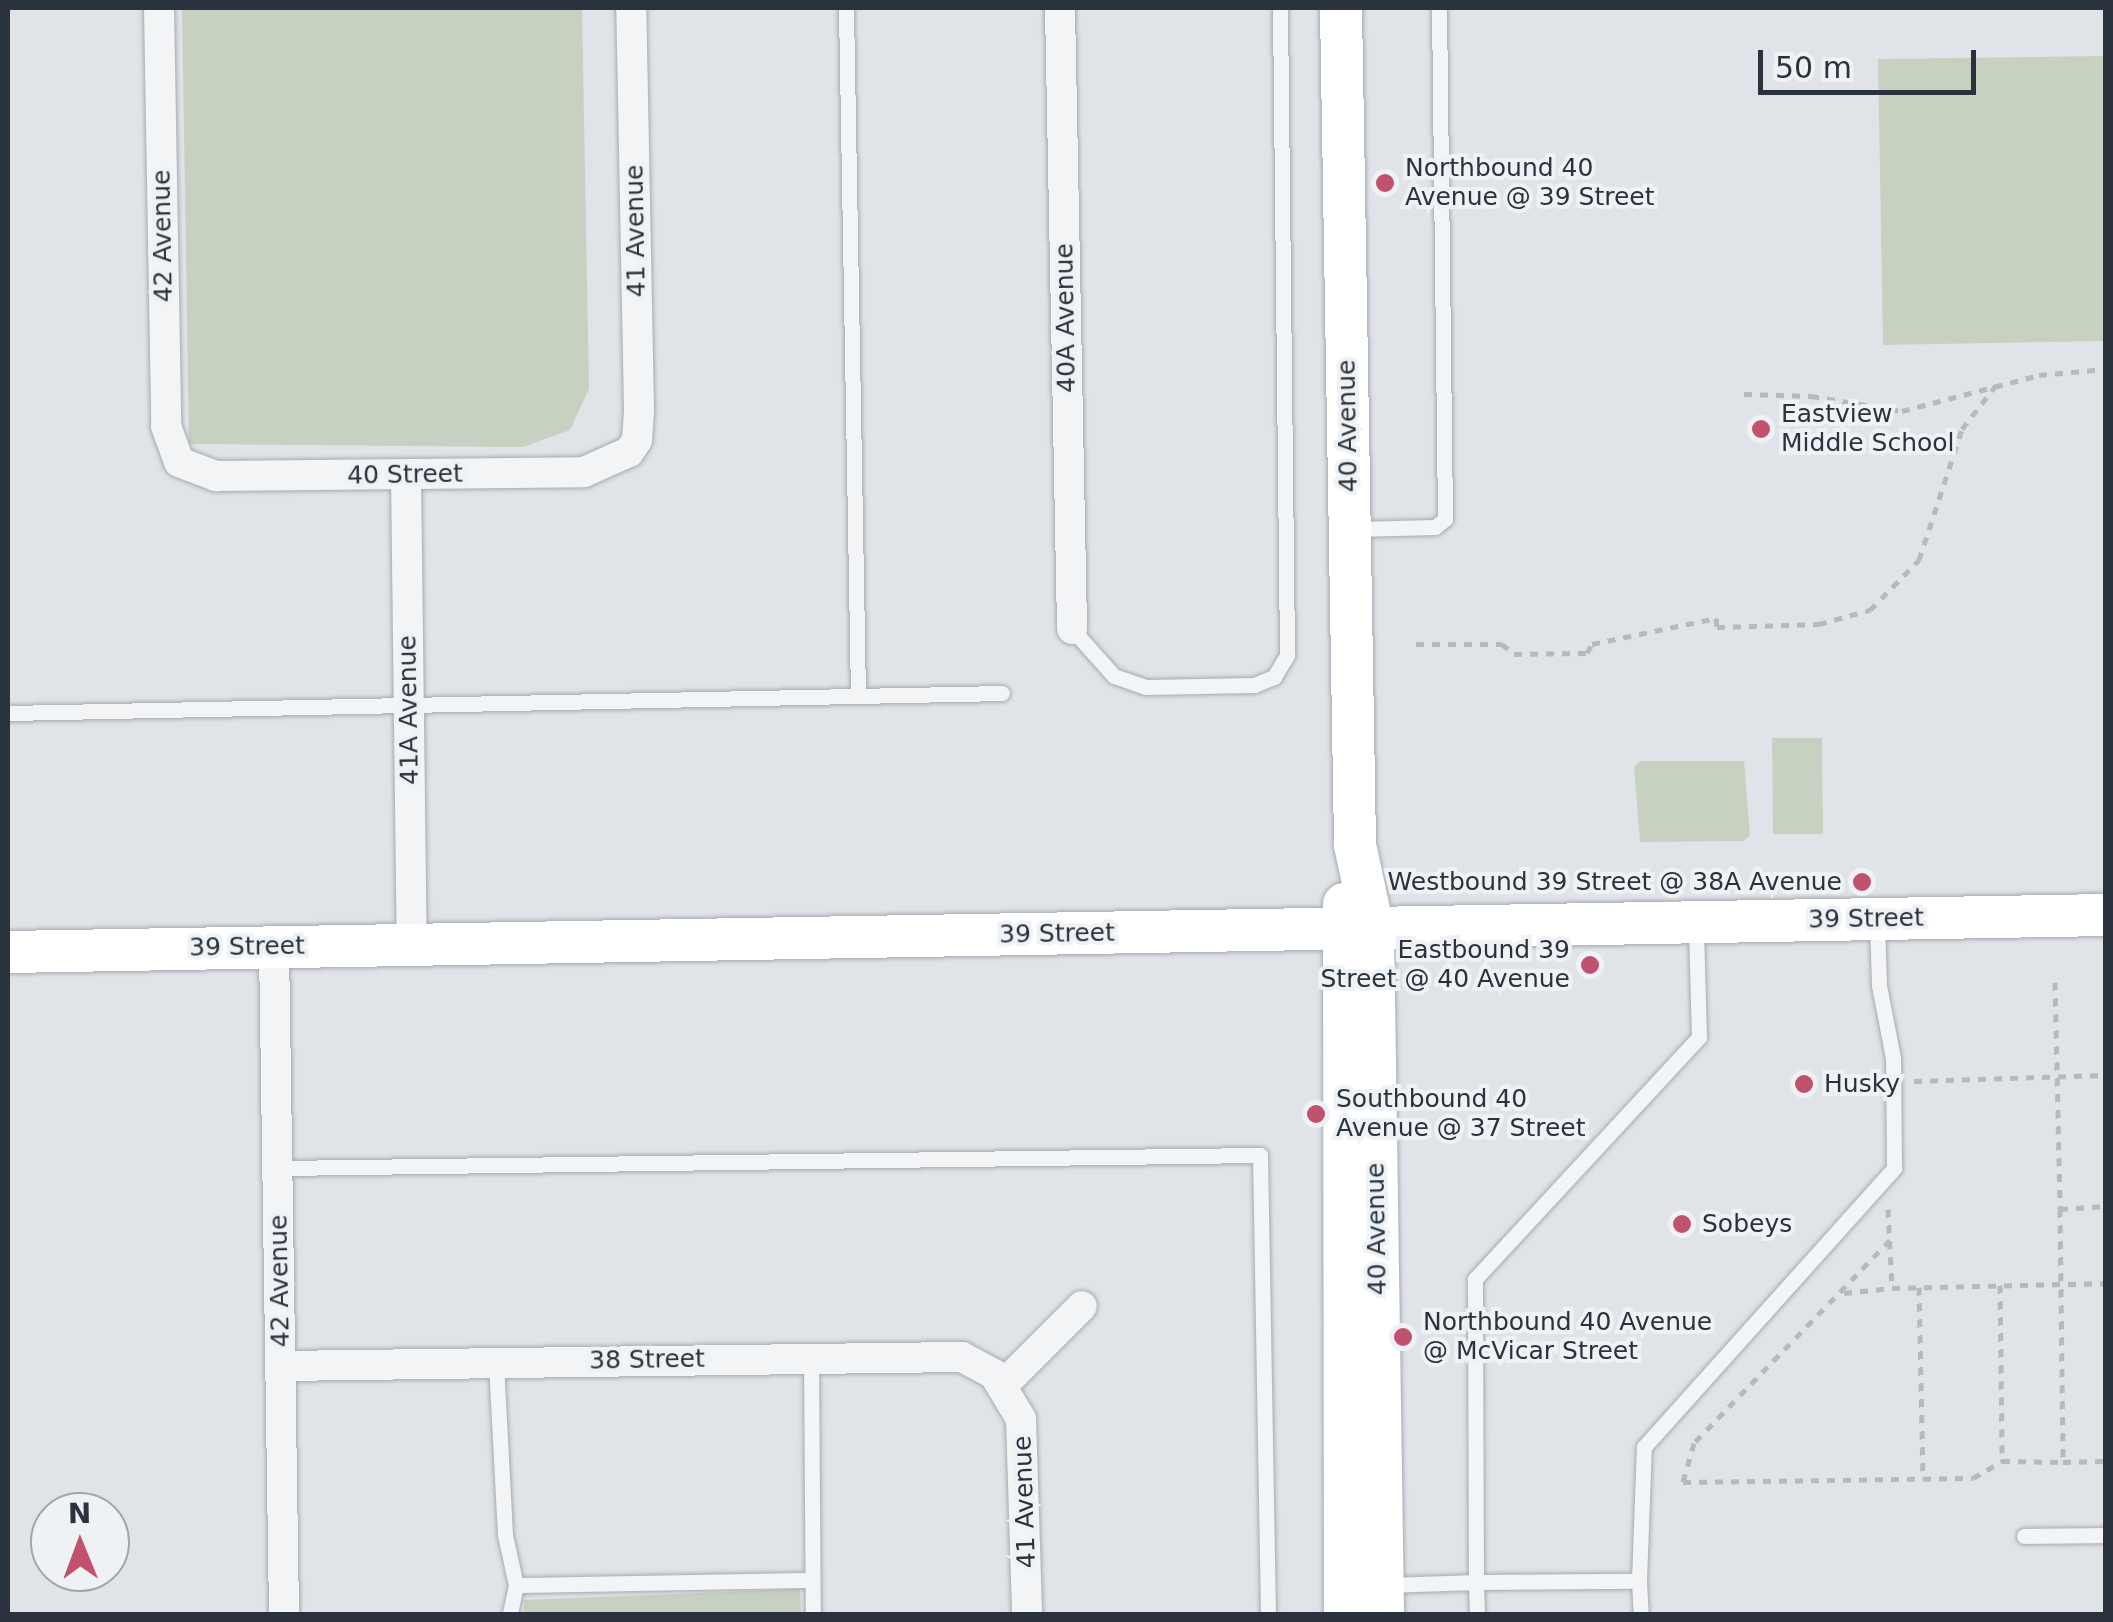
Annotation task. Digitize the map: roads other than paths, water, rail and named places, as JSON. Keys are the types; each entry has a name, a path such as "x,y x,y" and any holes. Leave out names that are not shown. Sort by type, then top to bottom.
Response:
{"main road":[{"name":"40 Avenue","path":"1341,8 1356,929 1345,1614"},
{"name":"39 Street","path":"8,952 2106,914"},
{"name":"40 Avenue","path":"1356,929 1383,1600"}],"street":[{"name":"42 Avenue","path":"159,8 166,426 179,462"},
{"name":"41 Avenue","path":"629,452 640,410 631,8"},
{"name":"40A Avenue","path":"1060,8 1072,629"},
{"name":"40 Street","path":"179,462 204,476 584,472 629,452"},
{"name":"41A Avenue","path":"406,475 412,945"},
{"name":"42 Avenue","path":"274,946 284,1614"},
{"path":"1004,1384 1082,1306"},
{"name":"38 Street","path":"281,1366 962,1357 1004,1384"},
{"name":"41 Avenue","path":"1004,1384 1021,1419 1027,1452 1028,1614"}],"lane":[{"path":"846,8 858,696"},
{"path":"1072,629 1114,676 1146,688 1254,684 1274,678 1288,654 1280,8"},
{"path":"1350,529 1435,527 1445,519 1439,8"},
{"path":"8,713 1002,693"},
{"path":"1641,1614 1644,1447 1894,1168 1893,1081 1877,918"},
{"path":"1477,1614 1475,1279 1699,1037 1696,923"},
{"path":"278,1168 1260,1156 1268,1614"},
{"path":"811,1357 812,1614"},
{"path":"496,1363 505,1535 516,1585 510,1614"},
{"path":"2024,1536 2106,1535"},
{"path":"516,1585 810,1580"},
{"path":"1383,1600 1476,1582 1640,1580"}],"place":[{"name":"Northbound 40 Avenue @ 39 Street","path":"1385,183"},
{"name":"Eastview Middle School","path":"1761,429"},
{"name":"Westbound 39 Street @ 38A Avenue","path":"1862,882"},
{"name":"Eastbound 39 Street @ 40 Avenue","path":"1590,965"},
{"name":"Husky","path":"1804,1084"},
{"name":"Southbound 40 Avenue @ 37 Street","path":"1316,1114"},
{"name":"Sobeys","path":"1682,1224"},
{"name":"Northbound 40 Avenue @ McVicar Street","path":"1403,1337"}]}
